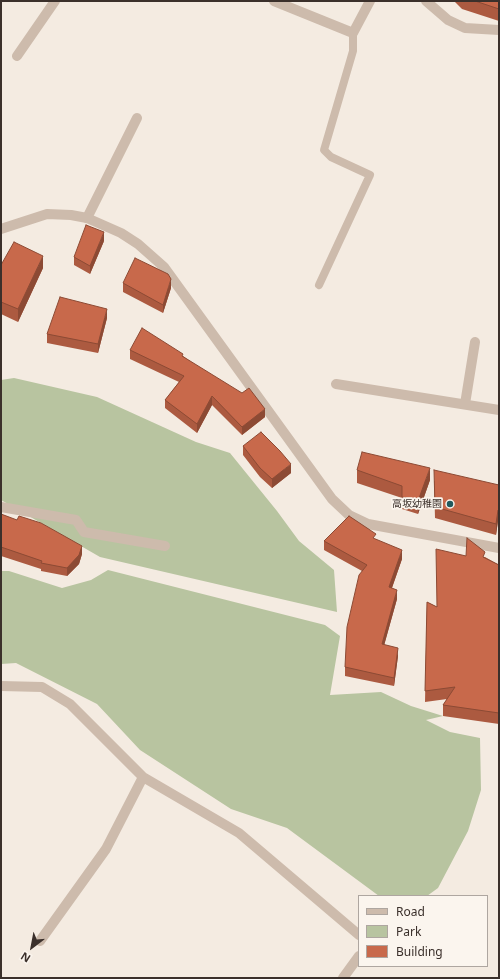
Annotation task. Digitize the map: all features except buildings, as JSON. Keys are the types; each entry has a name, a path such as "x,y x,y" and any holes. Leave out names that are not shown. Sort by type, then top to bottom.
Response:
{"street":[{"path":"17,56 55,1"},
{"path":"274,1 353,33 370,1"},
{"path":"425,1 448,20 465,28 499,30"},
{"path":"87,218 137,118"},
{"path":"1,229 46,214 71,215 87,218 122,233 138,244 164,267 332,499 349,515 368,524 499,548"},
{"path":"466,404 475,342"},
{"path":"336,384 499,410"},
{"path":"1,508 76,520 84,532 165,546"},
{"path":"1,686 42,687 70,704 143,777 239,832 358,935"},
{"path":"40,941 106,849 143,777"},
{"path":"343,978 358,957"}],"lane":[{"path":"319,285 370,175 331,157 324,150 353,51 353,33"}],"green space":[{"path":"14,378 97,397 196,442 230,453 299,541 334,570 337,612 100,557 1,500 1,380"},
{"path":"108,570 325,625 340,636 330,695 381,692 411,706 443,716 426,720 450,732 480,738 481,790 468,831 438,888 428,895 378,895 287,828 231,809 140,750 97,704 16,663 1,664 1,571 9,571 62,588 91,580"}],"place":[{"name":"高坂幼稚園","path":"450,504"}]}
